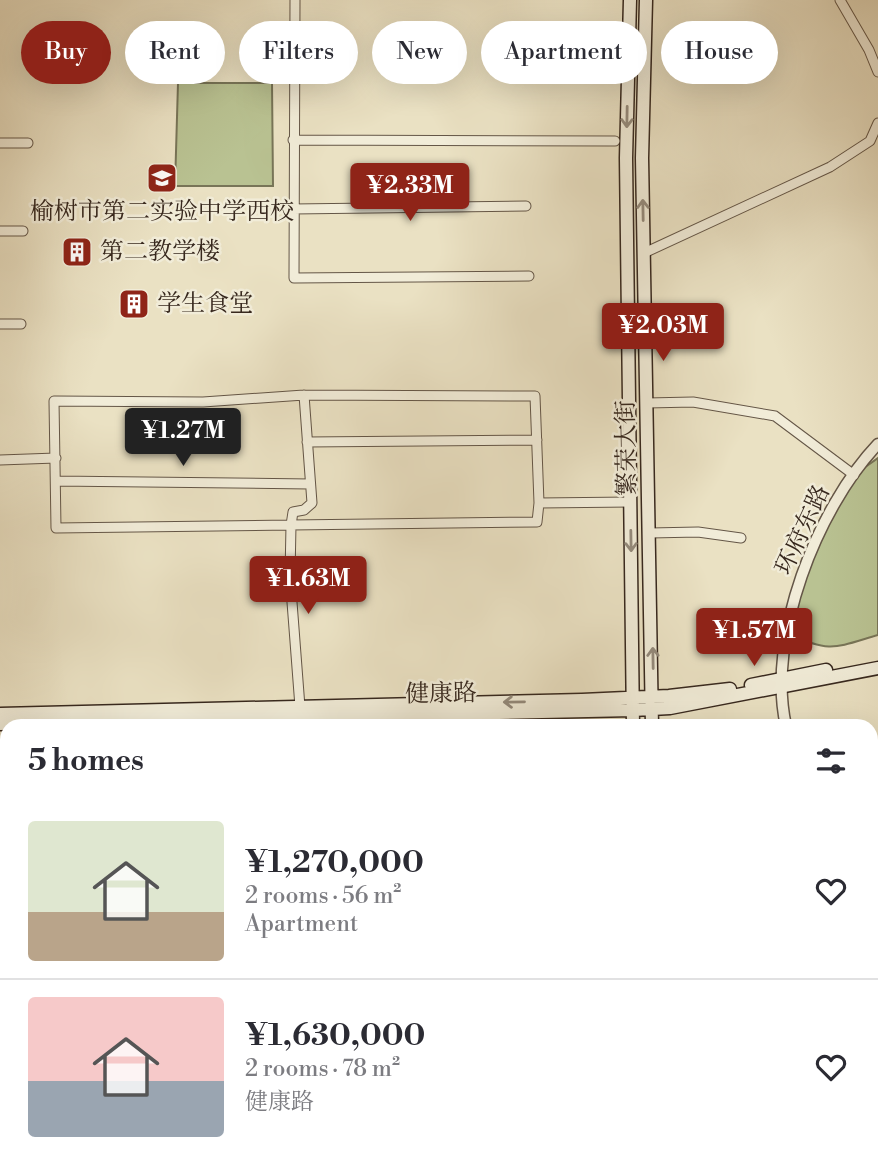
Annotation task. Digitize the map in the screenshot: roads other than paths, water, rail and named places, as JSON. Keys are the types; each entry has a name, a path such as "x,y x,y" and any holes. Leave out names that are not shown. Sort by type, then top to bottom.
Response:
{"main road":[{"name":"繁荣大街","path":"630,0 626,158 633,719"},
{"name":"繁荣大街","path":"646,0 642,158 652,719"},
{"name":"健康路","path":"783,684 878,660"},
{"name":"健康路","path":"158,719 653,703 878,668"},
{"name":"健康路","path":"0,714 300,707 633,704"}],"street":[{"path":"295,0 294,278 529,276"},
{"path":"840,0 869,50 878,72"},
{"path":"644,253 830,167 870,141 878,123"},
{"path":"293,140 615,141"},
{"path":"0,143 28,143"},
{"path":"293,209 526,206"},
{"path":"0,231 23,231"},
{"path":"0,324 21,324"},
{"path":"300,707 290,576 293,512 304,510 312,503 304,395"},
{"path":"304,395 535,396 537,440 537,522 55,528 54,401 203,402 304,395"},
{"path":"648,403 693,402 775,416 799,430 854,475"},
{"path":"307,442 537,440"},
{"name":"环府东路","path":"786,719 783,684 790,621 802,575 820,530 854,475 878,444"},
{"path":"0,460 56,458"},
{"path":"56,481 310,484"},
{"path":"539,503 631,502"},
{"path":"650,533 698,532 741,538"}],"place":[{"name":"榆树市第二实验中学西校","path":"162,178"},
{"name":"第二教学楼","path":"77,252"},
{"name":"学生食堂","path":"134,304"}]}
